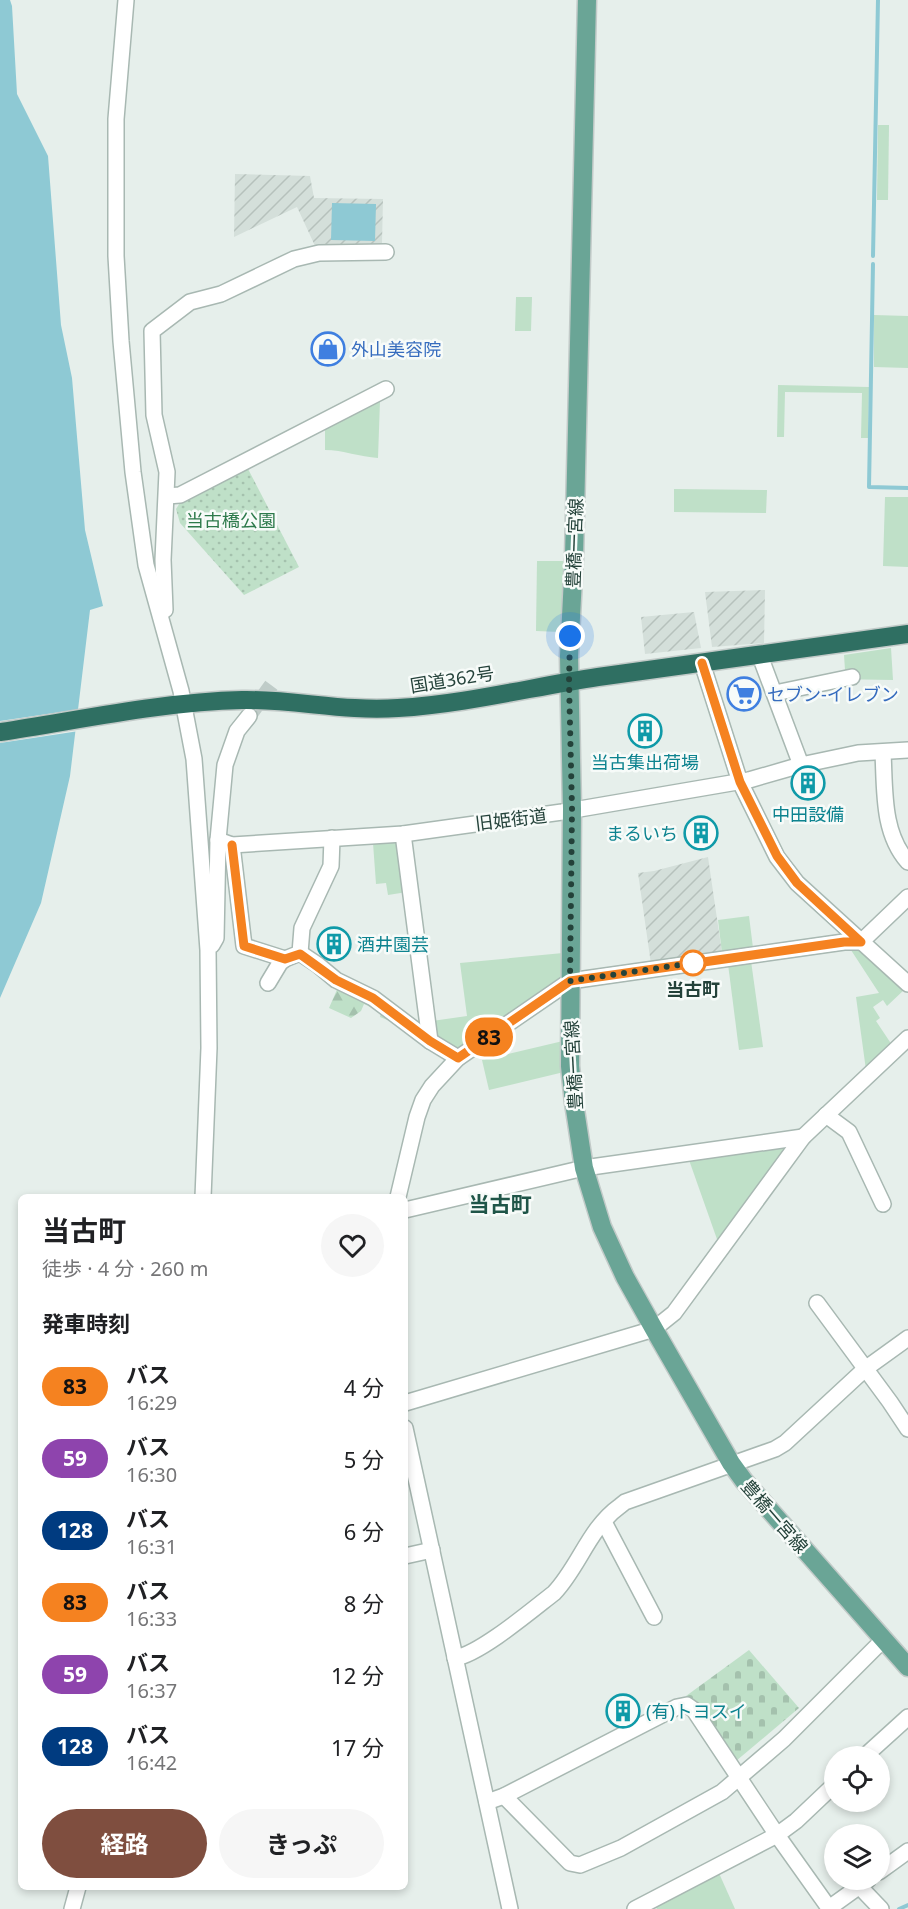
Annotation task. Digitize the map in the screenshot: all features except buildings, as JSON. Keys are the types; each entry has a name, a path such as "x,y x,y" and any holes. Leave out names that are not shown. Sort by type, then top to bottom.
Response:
{"highway":[{"name":"国道362号","path":"0,732 178,704 260,700 336,708 399,708 908,634"}],"main road":[{"name":"豊橋一宮線","path":"587,0 569,682 572,809 570,1066 584,1168 602,1227 625,1277 731,1464 908,1667"}],"street":[{"path":"126,0 116,119 116,256 121,340 133,472 146,565 167,637"},
{"path":"203,1194 209,1048 208,950 194,759 178,704 167,637 163,560 166,472 154,415 152,331 190,302 221,294 294,259 319,253 386,252"},
{"path":"166,496 180,495 386,389"},
{"path":"760,656 801,765"},
{"path":"702,663 740,782 783,866 797,883 908,984"},
{"path":"775,693 852,677"},
{"path":"208,950 216,938 225,842 225,765 237,731 249,716"},
{"name":"旧姫街道","path":"225,842 403,834 562,812 740,782 801,765 858,753 908,750"},
{"path":"883,753 886,804 891,834 897,850 908,862"},
{"path":"403,834 430,1041"},
{"path":"268,983 280,963 292,956 302,928 331,866 332,838"},
{"path":"225,842 244,946 292,956 373,998 430,1041 458,1058"},
{"path":"399,1194 417,1117 423,1100 432,1086 458,1058 570,981 844,942 861,942 908,897"},
{"path":"408,1403 654,1329 674,1312 803,1137 908,1038"},
{"path":"826,1115 849,1132 883,1204"},
{"path":"408,1209 584,1168 803,1137"},
{"path":"818,1303 908,1429"},
{"path":"455,1658 466,1657 554,1593 562,1584 591,1536 614,1510 625,1502 775,1449 785,1443 865,1369 908,1338"},
{"path":"408,1442 510,1909"},
{"path":"604,1522 654,1617"},
{"path":"408,1555 432,1550"},
{"path":"504,1796 567,1861 573,1865 580,1865 637,1840 722,1792 784,1739 883,1640"},
{"path":"487,1802 504,1796 682,1704 694,1710 829,1909 854,1890"},
{"path":"876,1746 908,1717"},
{"path":"634,1909 777,1835 796,1821 824,1794"},
{"path":"890,1864 908,1851"},
{"path":"72,1909 77,1890"},
{"path":"868,1890 881,1909"}],"shaded area":[{"path":"235,174 310,176 314,198 383,199 382,243 379,246 316,248 297,207 234,237"},
{"path":"765,590 764,643 712,647 705,592"},
{"path":"694,612 701,648 645,654 641,617"},
{"path":"708,857 722,953 651,964 638,873"}],"green space":[{"path":"878,125 889,125 888,200 877,200"},
{"path":"516,297 532,297 531,331 515,331"},
{"path":"874,315 908,316 908,368 874,367"},
{"path":"778,385 869,387 868,438 861,438 862,393 785,392 784,437 777,437"},
{"path":"377,400 380,401 378,458 325,450 325,426"},
{"name":"当古橋公園","path":"247,467 299,567 244,595 180,523 176,509 181,501"},
{"path":"674,489 767,490 766,513 674,512"},
{"path":"885,497 908,497 908,567 883,566"},
{"path":"537,561 566,561 560,632 536,631"},
{"path":"891,648 893,680 831,679 845,670 844,655"},
{"path":"400,841 407,892 388,895 386,883 376,884 373,843"},
{"path":"749,916 753,948 722,953 718,920"},
{"path":"859,946 905,989 887,1006 883,1000 873,1007 880,1018 876,1021 892,1045 866,1070 856,997 879,993 849,947"},
{"path":"563,953 563,978 460,1049 455,1049 435,1037 432,1021 467,1016 460,963"},
{"path":"751,961 763,1047 739,1050 728,964"},
{"path":"339,985 372,1001 397,1024 380,1017 381,1012 364,1004 361,1011 351,1018 329,1008"},
{"path":"563,1041 564,1072 489,1090 482,1060"},
{"path":"789,1146 718,1242 689,1160"},
{"path":"749,1650 799,1708 736,1761 686,1696"},
{"path":"718,1871 735,1909 657,1909 654,1904"}],"water":[{"path":"0,0 10,0 12,6 17,94 48,156 61,325 72,378 85,530 103,606 90,610 70,776 41,903 0,998"},
{"path":"332,203 376,204 375,241 331,240"}],"pier":[{"path":"81,709 79,731 0,743 0,721"}],"waterway":[{"path":"873,256 878,0"},
{"path":"873,264 869,487 908,488"},
{"path":"899,1909 908,1905"}],"tunnel":[{"path":"249,716 273,683"}],"bus line":[{"name":"83","path":"232,845 244,946 285,959 300,954 336,980 373,998 430,1041 458,1058 570,981 844,942 861,942 797,883 777,856 740,782 702,663"}],"place":[{"name":"外山美容院","path":"328,349"},
{"name":"セブン-イレブン","path":"744,694"},
{"name":"当古集出荷場","path":"645,731"},
{"name":"中田設備","path":"808,783"},
{"name":"まるいち","path":"701,833"},
{"name":"酒井園芸","path":"334,944"},
{"name":"当古町","path":"693,963"},
{"name":"(有)トヨスイ","path":"623,1711"}],"district":[{"name":"当古町","path":"500,1204"}],"route":[{"path":"570,636 572,809 570,981 693,963"}]}
